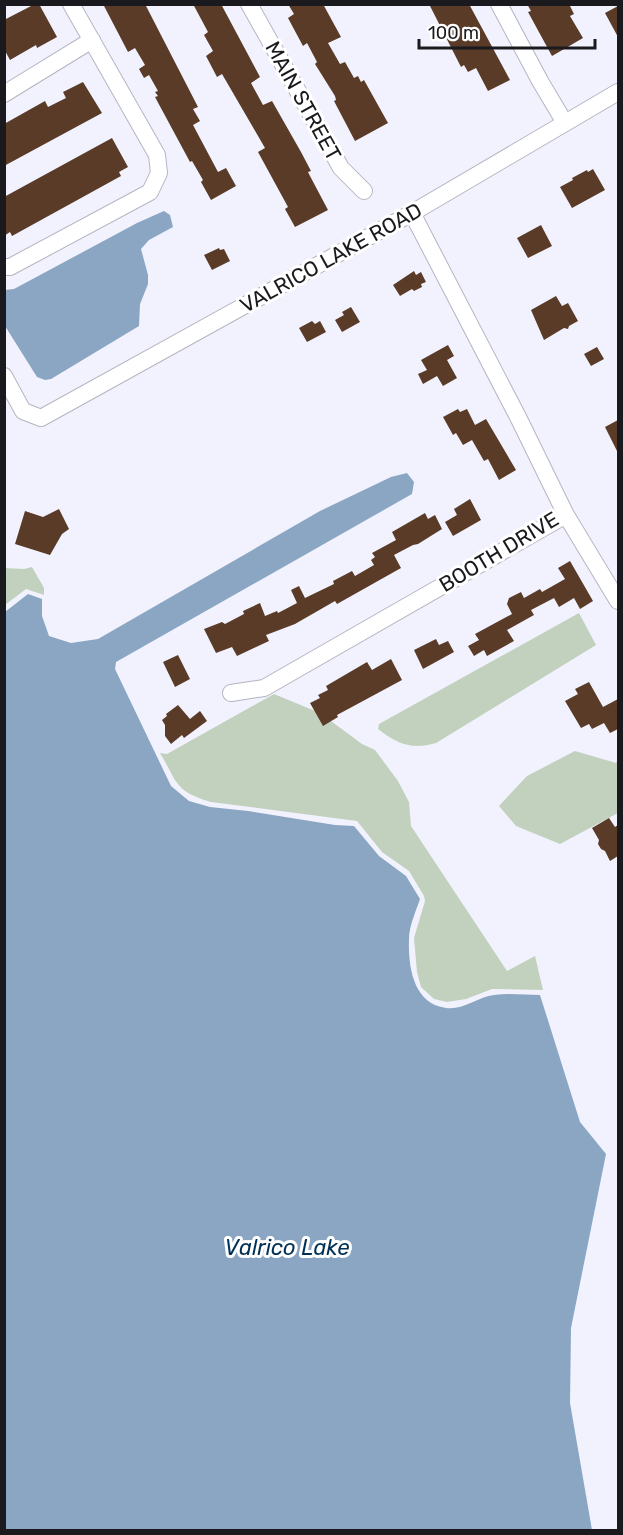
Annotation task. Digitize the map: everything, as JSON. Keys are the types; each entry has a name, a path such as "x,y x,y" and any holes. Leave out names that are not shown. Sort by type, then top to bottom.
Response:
{"street":[{"path":"4,267 10,267 150,192 159,173 157,155 71,4"},
{"name":"MAIN STREET","path":"249,4 341,168 364,191"},
{"path":"499,4 565,123"},
{"path":"4,93 92,40"},
{"name":"VALRICO LAKE ROAD","path":"4,376 23,411 41,418 412,213 618,92"},
{"name":"BOOTH DRIVE","path":"231,693 264,688 566,516 514,408 412,213"},
{"path":"566,516 618,601"}],"green space":[{"path":"32,567 44,588 44,595 26,589 5,605 5,568"},
{"path":"579,613 596,645 436,743 412,746 398,742 378,729 379,724"},
{"path":"274,694 320,713 362,744 375,750 398,781 409,802 411,826 507,971 535,956 543,990 492,989 466,999 447,1002 434,999 421,987 417,972 414,938 425,901 424,896 409,871 382,852 357,821 211,802 190,794 178,785 160,753 167,754"},
{"path":"575,751 616,763 618,759 618,813 560,844 516,826 499,806 527,776"}],"water":[{"path":"164,211 170,215 173,227 149,240 141,249 148,284 140,304 139,326 51,379 45,380 37,377 5,326 5,290 14,289 137,223"},
{"name":"Valrico Lake","path":"407,473 414,482 412,494 116,662 115,669 171,786 189,801 210,807 354,826 379,856 406,876 420,899 410,929 409,950 415,982 426,999 435,1005 453,1008 494,995 540,995 580,1122 606,1154 571,1328 570,1403 592,1530 5,1530 5,612 28,594 42,599 42,616 49,636 71,643 98,639 320,511 391,477"}],"building":[{"path":"39,4 57,37 37,48 36,45 10,60 4,49 4,20"},
{"path":"103,4 145,4 198,107 193,109 200,121 193,125 218,172 226,168 236,186 211,200 201,182 203,180 192,161 190,162 155,97 158,96 155,92 158,91 149,75 144,78 139,69 145,65 135,48 128,52"},
{"path":"193,4 221,4 260,77 251,83 263,105 272,101 311,171 308,172 328,210 295,227 285,209 288,207 258,152 265,148 222,74 217,77 206,56 213,51 204,35 208,32"},
{"path":"288,4 323,4 341,37 328,43 340,64 345,62 354,78 358,76 361,82 364,80 388,123 355,141 334,101 335,96 315,64 317,62 307,43 303,46 288,18 294,14"},
{"path":"429,4 469,4 510,80 488,91 476,68 468,72 464,65 461,67"},
{"path":"527,4 569,4 574,14 570,16 583,38 552,56 528,12 531,11"},
{"path":"618,6 618,37 605,13"},
{"path":"83,82 102,113 4,166 4,124 45,101 48,107 66,98 63,92"},
{"path":"112,138 128,167 119,172 121,176 12,236 10,232 4,236 4,197"},
{"path":"593,169 605,190 572,208 560,187 573,180 572,178"},
{"path":"541,225 552,246 528,258 517,238"},
{"path":"219,248 224,249 230,261 212,270 204,255"},
{"path":"414,271 416,275 421,272 426,282 421,284 422,287 414,291 412,289 400,296 393,285"},
{"path":"556,296 562,306 568,303 578,321 568,329 564,328 544,340 531,310"},
{"path":"351,307 360,322 342,332 335,320"},
{"path":"312,321 315,324 320,321 326,332 307,342 299,328"},
{"path":"448,345 454,356 447,360 457,378 443,386 437,376 423,384 418,374 427,370 421,360"},
{"path":"597,347 604,359 591,366 584,354"},
{"path":"458,409 460,412 467,409 475,425 486,419 516,470 499,480 488,459 484,461 472,440 463,445 456,433 453,435 443,417"},
{"path":"618,420 618,453 605,427"},
{"path":"470,499 481,520 453,536 445,522 457,515 454,509"},
{"path":"59,509 69,529 62,534 50,555 15,544 25,511 43,517"},
{"path":"425,513 428,519 435,515 442,529 394,555 401,568 337,604 335,601 295,624 266,635 269,641 237,656 232,647 216,653 204,629 222,622 225,624 244,614 243,611 260,603 265,616 277,611 278,613 297,603 291,590 299,586 305,598 334,584 333,581 352,571 355,576 374,565 371,560 375,557 372,553 396,540 392,532"},
{"path":"570,561 593,601 580,609 574,598 559,607 554,598 531,610 534,615 507,630 514,641 487,656 484,650 474,656 468,646 479,640 475,634 512,614 507,604 509,598 521,592 524,598 540,589 542,592 565,579 558,568"},
{"path":"436,639 439,645 448,641 454,652 423,669 414,650"},
{"path":"178,655 190,679 175,687 163,662"},
{"path":"391,659 402,680 337,715 338,717 323,726 310,703 320,698 318,695 328,690 326,686 367,662 372,670"},
{"path":"589,682 603,707 618,699 618,729 610,733 604,723 592,729 589,724 581,728 565,701 578,694 575,689"},
{"path":"178,705 190,719 200,711 207,721 184,738 182,735 171,744 165,736 165,725 162,720"},
{"path":"609,818 615,827 618,825 618,856 610,861 598,844 599,840 592,828"}]}
